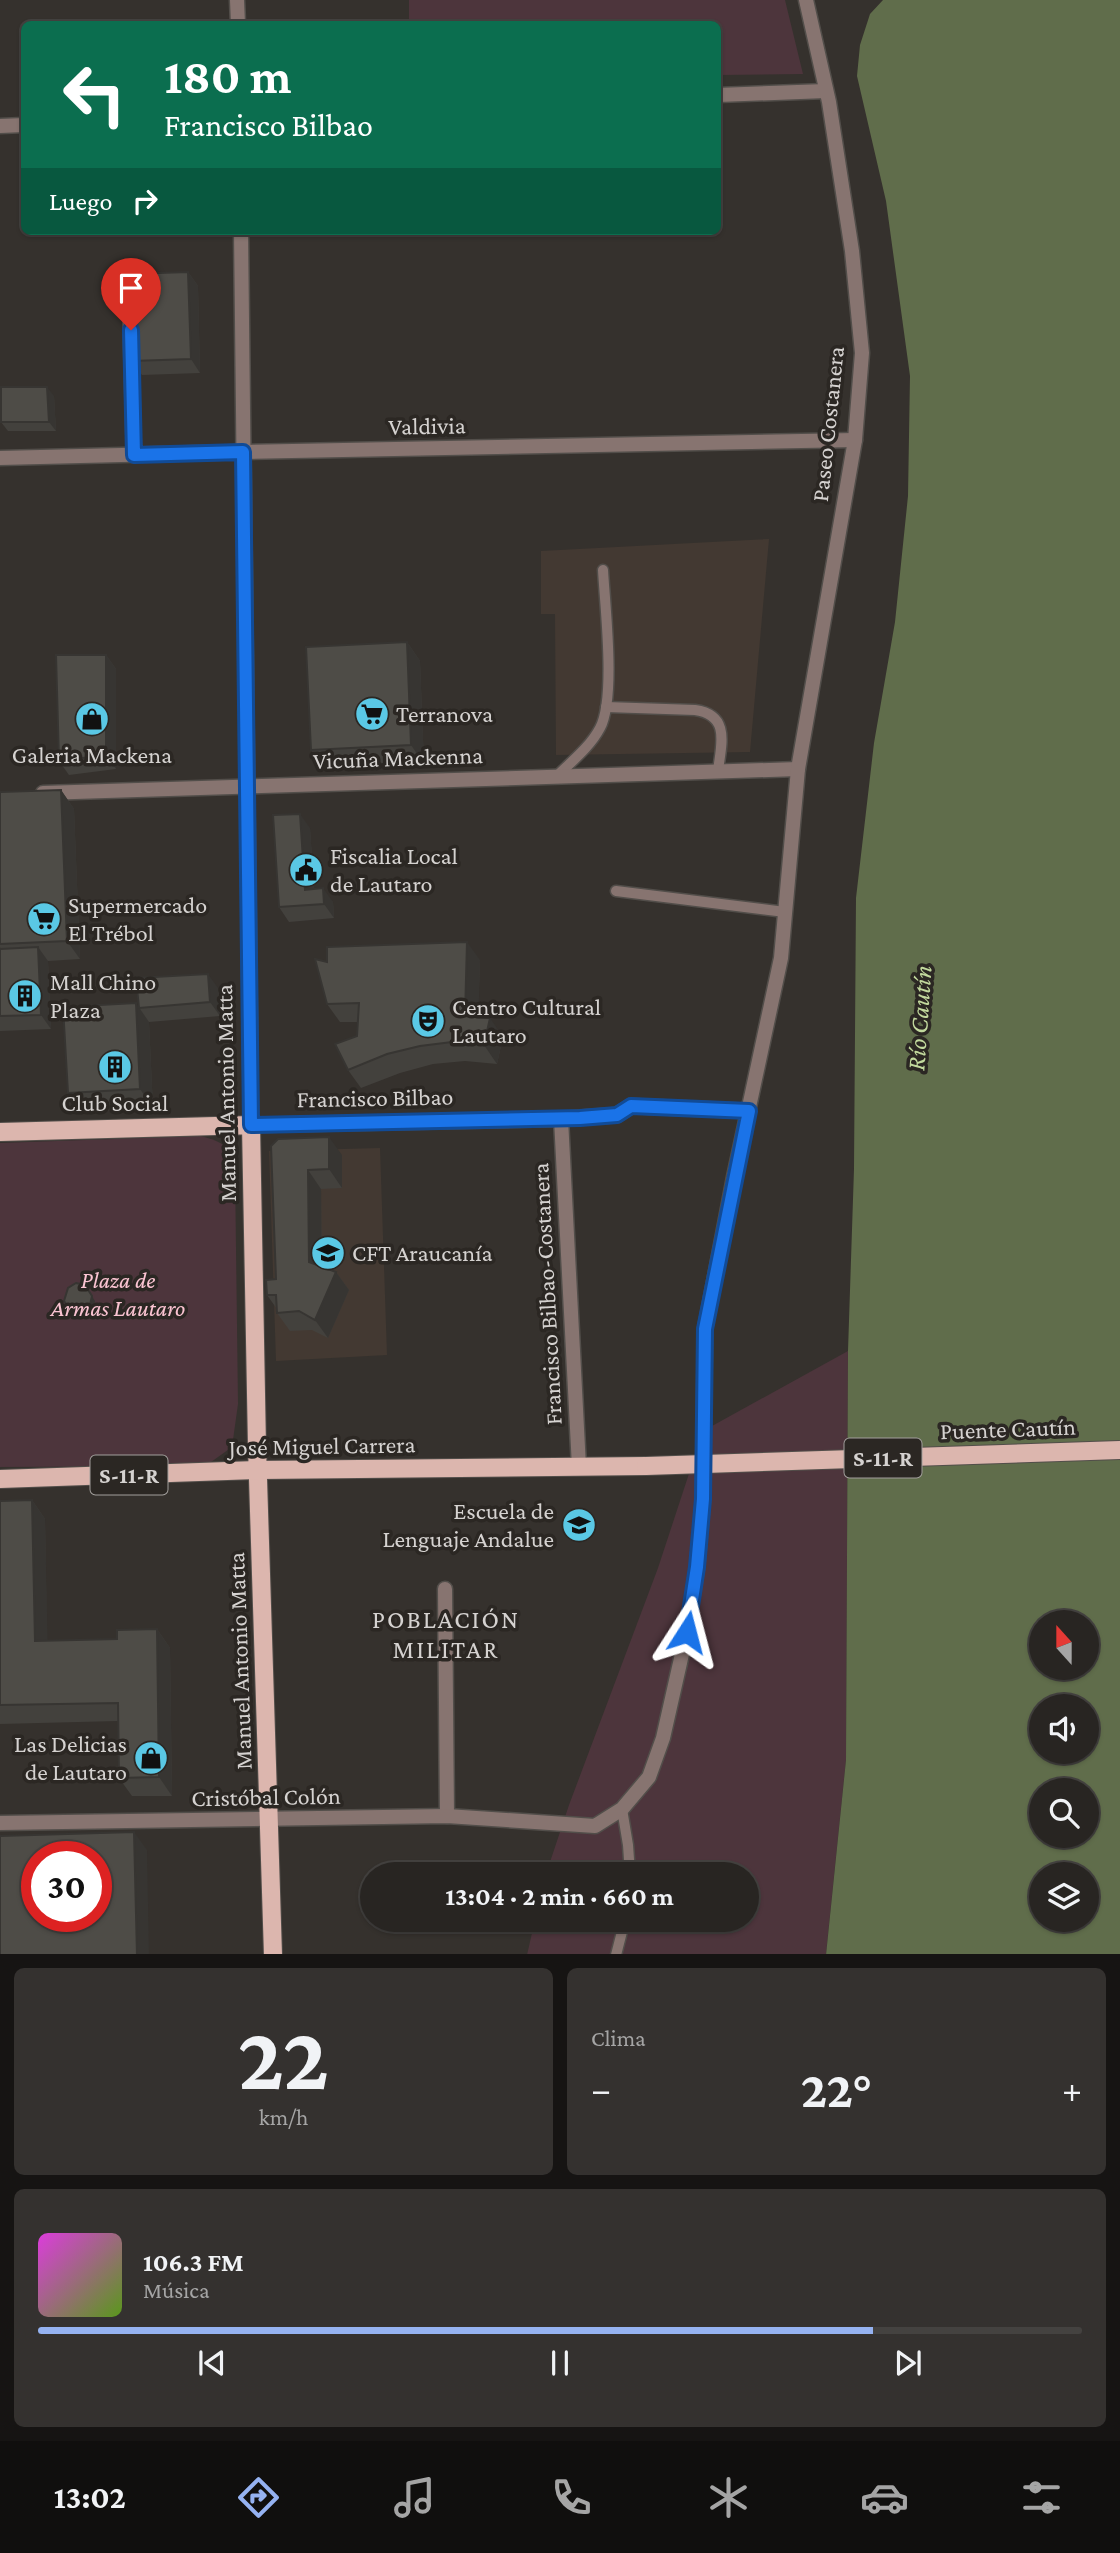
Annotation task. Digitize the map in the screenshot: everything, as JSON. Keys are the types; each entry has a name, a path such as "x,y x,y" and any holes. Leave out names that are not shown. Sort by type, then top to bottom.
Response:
{"main road":[{"name":"Francisco Bilbao","path":"0,1132 251,1125"},
{"name":"Manuel Antonio Matta","path":"251,1125 258,1470 273,1954"},
{"name":"Puente Cautín","path":"646,1466 1120,1450"},
{"name":"José Miguel Carrera","path":"0,1479 258,1470 646,1466"}],"street":[{"path":"237,0 238,21"},
{"name":"Paseo Costanera","path":"622,1809 649,1777 663,1738 687,1632 697,1567 703,1499 705,1329 781,958 798,769 855,440 862,353 852,251 826,91 806,0"},
{"path":"721,95 826,91"},
{"path":"0,126 21,125"},
{"name":"Manuel Antonio Matta","path":"241,235 251,1125"},
{"path":"130,305 134,455"},
{"name":"Valdivia","path":"0,458 855,440"},
{"name":"Vicuña Mackenna","path":"34,793 798,769"},
{"name":"Francisco Bilbao","path":"251,1125 561,1119 617,1115 631,1106 749,1111"},
{"name":"Francisco Bilbao-Costanera","path":"561,1119 579,1467"},
{"path":"445,1589 447,1816"},
{"name":"Cristóbal Colón","path":"0,1824 447,1816 595,1826 622,1809"}],"lane":[{"path":"557,776 593,740 605,718 608,686 603,570"},
{"path":"606,707 695,710 708,713 718,722 723,734 718,771"},
{"path":"616,891 785,912"},
{"path":"622,1809 629,1862"},
{"path":"616,1954 622,1932"}],"shaded area":[{"path":"769,539 750,752 556,755 555,614 541,614 541,551"},
{"name":"CFT Araucanía","path":"380,1148 387,1355 276,1361 269,1151"}],"green space":[{"path":"409,0 785,0 803,74 721,75 721,21 409,21"},
{"name":"Plaza de Armas Lautaro","path":"200,1136 224,1146 235,1170 238,1404 232,1447 211,1462 188,1466 0,1467 0,1143"},
{"path":"848,1351 846,1760 826,1954 527,1954 532,1932 759,1932 759,1862 550,1862 658,1568 703,1431"}],"water":[{"name":"Río Cautín","path":"883,0 1120,0 1120,1954 826,1954 846,1760 848,1351 854,1169 856,898 874,743 895,622 908,496 910,376 886,201 857,76 860,45 870,14"}],"building":[{"path":"188,272 191,359 132,361 129,274"},
{"path":"1,387 47,387 49,422 1,422"},
{"name":"Terranova","path":"407,642 411,745 311,750 306,647"},
{"name":"Galeria Mackena","path":"56,655 106,655 106,755 59,761"},
{"name":"Supermercado El Trébol","path":"61,790 67,941 0,944 0,792"},
{"path":"300,814 305,890 323,888 324,904 279,907 273,815"},
{"path":"467,942 465,1016 490,1018 484,1045 452,1042 420,1046 387,1054 348,1070 335,1044 357,1036 359,1003 327,1004 315,959 327,962 327,947"},
{"name":"Mall Chino Plaza","path":"38,947 41,1015 0,1016 0,949"},
{"path":"208,974 210,1002 139,1008 136,978"},
{"name":"Club Social","path":"136,1003 140,1089 68,1093 63,1007"},
{"path":"329,1137 329,1169 308,1170 309,1262 336,1272 315,1320 299,1311 277,1313 276,1295 267,1295 266,1280 276,1279 271,1146 278,1139"},
{"path":"76,1283 85,1285 92,1296 90,1305 78,1312 69,1308 64,1301 68,1288"},
{"path":"32,1500 35,1641 117,1639 117,1630 157,1629 159,1777 119,1778 118,1703 0,1705 0,1501"},
{"path":"134,1832 137,1954 0,1954 0,1836"}],"place":[{"name":"Terranova","path":"372,714"},
{"name":"Galeria Mackena","path":"92,719"},
{"name":"Fiscalia Local de Lautaro","path":"306,870"},
{"name":"Supermercado El Trébol","path":"44,919"},
{"name":"Mall Chino Plaza","path":"25,996"},
{"name":"Centro Cultural Lautaro","path":"428,1021"},
{"name":"Club Social","path":"115,1067"},
{"name":"CFT Araucanía","path":"328,1253"},
{"name":"Escuela de Lenguaje Andalue","path":"579,1525"},
{"name":"Las Delicias de Lautaro","path":"151,1758"}],"district":[{"name":"POBLACIÓN MILITAR","path":"446,1634"}],"route":[{"path":"131,330 134,455 243,452 251,1125 580,1118 617,1115 631,1106 749,1111 705,1329 703,1499 697,1567 687,1632"}]}
